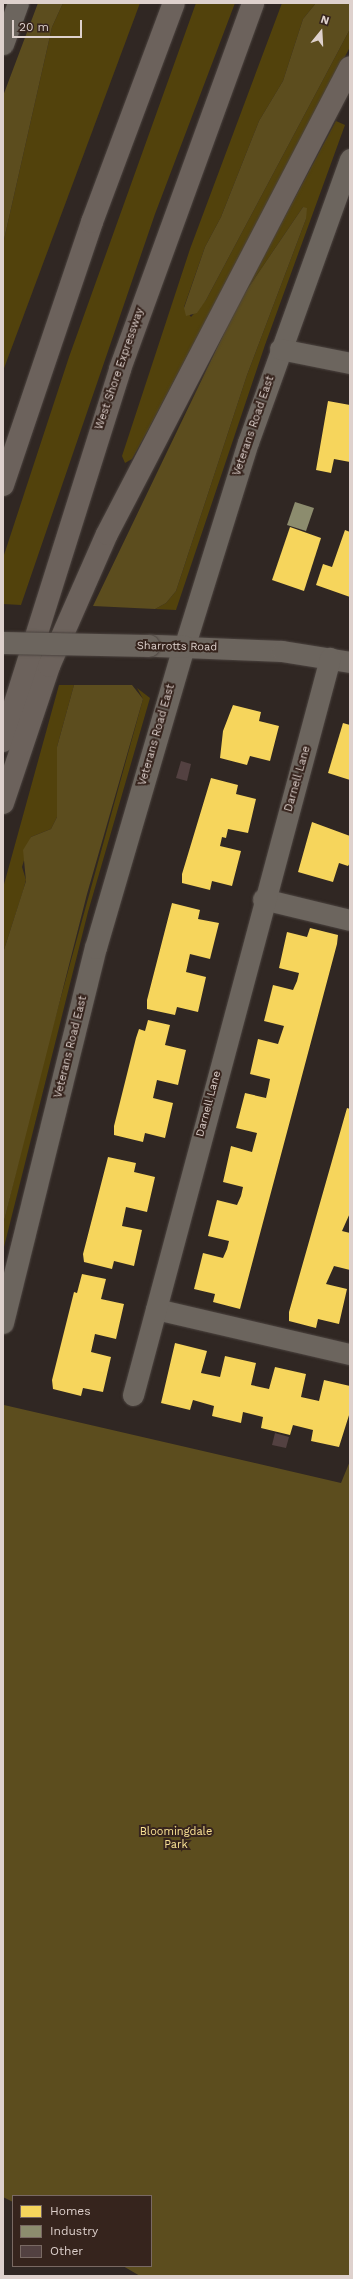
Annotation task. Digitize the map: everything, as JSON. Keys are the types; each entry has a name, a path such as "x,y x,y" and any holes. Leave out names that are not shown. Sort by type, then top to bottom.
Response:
{"highway":[{"path":"3,485 35,389 174,3"},
{"name":"West Shore Expressway","path":"3,741 120,369 253,3"},
{"path":"3,803 48,666 107,534 350,67"},
{"path":"3,460 35,389"}],"street":[{"path":"3,44 18,3"},
{"name":"Veterans Road East","path":"3,1323 96,948 184,647 280,350 350,159"},
{"path":"280,350 350,363"},
{"name":"Sharrotts Road","path":"3,644 148,646 282,651 340,660"},
{"name":"Darnell Lane","path":"132,1395 156,1309 263,899 340,660"},
{"path":"263,899 350,920"},
{"path":"156,1309 350,1354"}],"shaded area":[{"path":"63,3 140,3 3,371 3,244 52,27"},
{"path":"196,3 235,3 155,214 21,605 3,604 3,558 69,357"},
{"path":"282,3 316,3 303,19 283,81 259,121 221,217 205,247 184,307 191,317 206,300 350,29 350,47 147,432 132,459 125,463 122,456 190,249"},
{"path":"336,121 345,125 265,345 176,610 155,609 166,603 176,591 247,375 306,219 303,207 240,300"},
{"path":"59,685 74,685 57,747 57,817 51,829 31,837 22,867 26,880 3,953 3,888"},
{"path":"137,688 150,698 88,912 3,1251 3,1225 40,1073 143,699"}],"green space":[{"path":"38,3 63,3 52,27 3,244 3,96"},
{"path":"316,3 350,3 350,29 206,300 197,313 186,316 184,308 205,247 221,217 259,121 283,81 303,19"},
{"path":"303,207 307,208 306,219 247,375 176,591 166,603 155,609 93,606 240,300"},
{"path":"74,685 132,685 143,699 87,894 3,1225 3,953 26,881 23,850 31,837 51,829 57,817 57,747"},
{"name":"Bloomingdale Park","path":"4,1405 341,1483 350,1461 350,2276 140,2276 125,2267 152,2267 152,2195 12,2195 12,2202 3,2197"}],"building: Homes":[{"path":"328,401 350,405 350,462 334,459 331,473 316,470"},
{"path":"290,527 321,538 304,591 272,580"},
{"path":"345,530 350,532 350,597 316,585 323,564 332,567"},
{"path":"233,705 261,712 259,721 279,726 270,761 250,756 247,765 220,758 223,731"},
{"path":"343,723 350,725 350,780 328,773"},
{"path":"211,778 238,785 236,794 256,799 248,833 228,829 226,838 222,837 220,846 241,851 232,886 212,881 210,890 182,883 182,874"},
{"path":"312,822 350,836 350,863 348,866 339,863 333,882 298,872"},
{"path":"172,903 200,910 198,919 219,923 210,959 190,954 186,972 206,977 198,1012 177,1007 175,1015 147,1009 147,1000"},
{"path":"310,928 338,935 337,944 240,1309 213,1302 215,1294 194,1289 203,1253 223,1258 227,1249 229,1241 208,1236 217,1200 237,1205 241,1196 243,1187 223,1182 231,1146 252,1152 257,1133 236,1128 245,1093 266,1098 270,1079 250,1074 258,1039 278,1044 284,1026 264,1021 273,985 293,990 297,981 299,973 279,968 287,932 307,937"},
{"path":"148,1020 170,1025 165,1045 186,1050 178,1085 157,1080 153,1098 173,1103 165,1138 145,1133 143,1142 114,1135 114,1126 136,1038 139,1029 145,1031"},
{"path":"347,1108 350,1109 350,1213 342,1231 350,1233 350,1270 334,1266 326,1284 347,1289 339,1324 318,1319 316,1328 289,1321 289,1312"},
{"path":"108,1157 136,1163 134,1172 155,1177 147,1212 126,1207 122,1226 142,1230 134,1266 114,1261 112,1269 84,1262 83,1254"},
{"path":"82,1274 106,1279 101,1299 124,1304 116,1339 95,1334 91,1352 111,1357 103,1392 83,1388 81,1396 53,1389 52,1380 74,1292 77,1293"},
{"path":"175,1343 207,1351 201,1373 220,1377 225,1356 256,1363 251,1385 269,1389 275,1367 306,1374 301,1397 319,1401 324,1380 350,1386 350,1412 339,1447 311,1441 313,1430 293,1425 290,1435 261,1428 263,1417 243,1412 241,1423 212,1416 214,1406 193,1400 190,1410 161,1403"}],"building: Industry":[{"path":"295,502 314,508 306,531 287,525"}],"building: Other":[{"path":"181,761 191,764 187,781 176,778"},
{"path":"275,1433 289,1437 286,1448 272,1445"}]}
